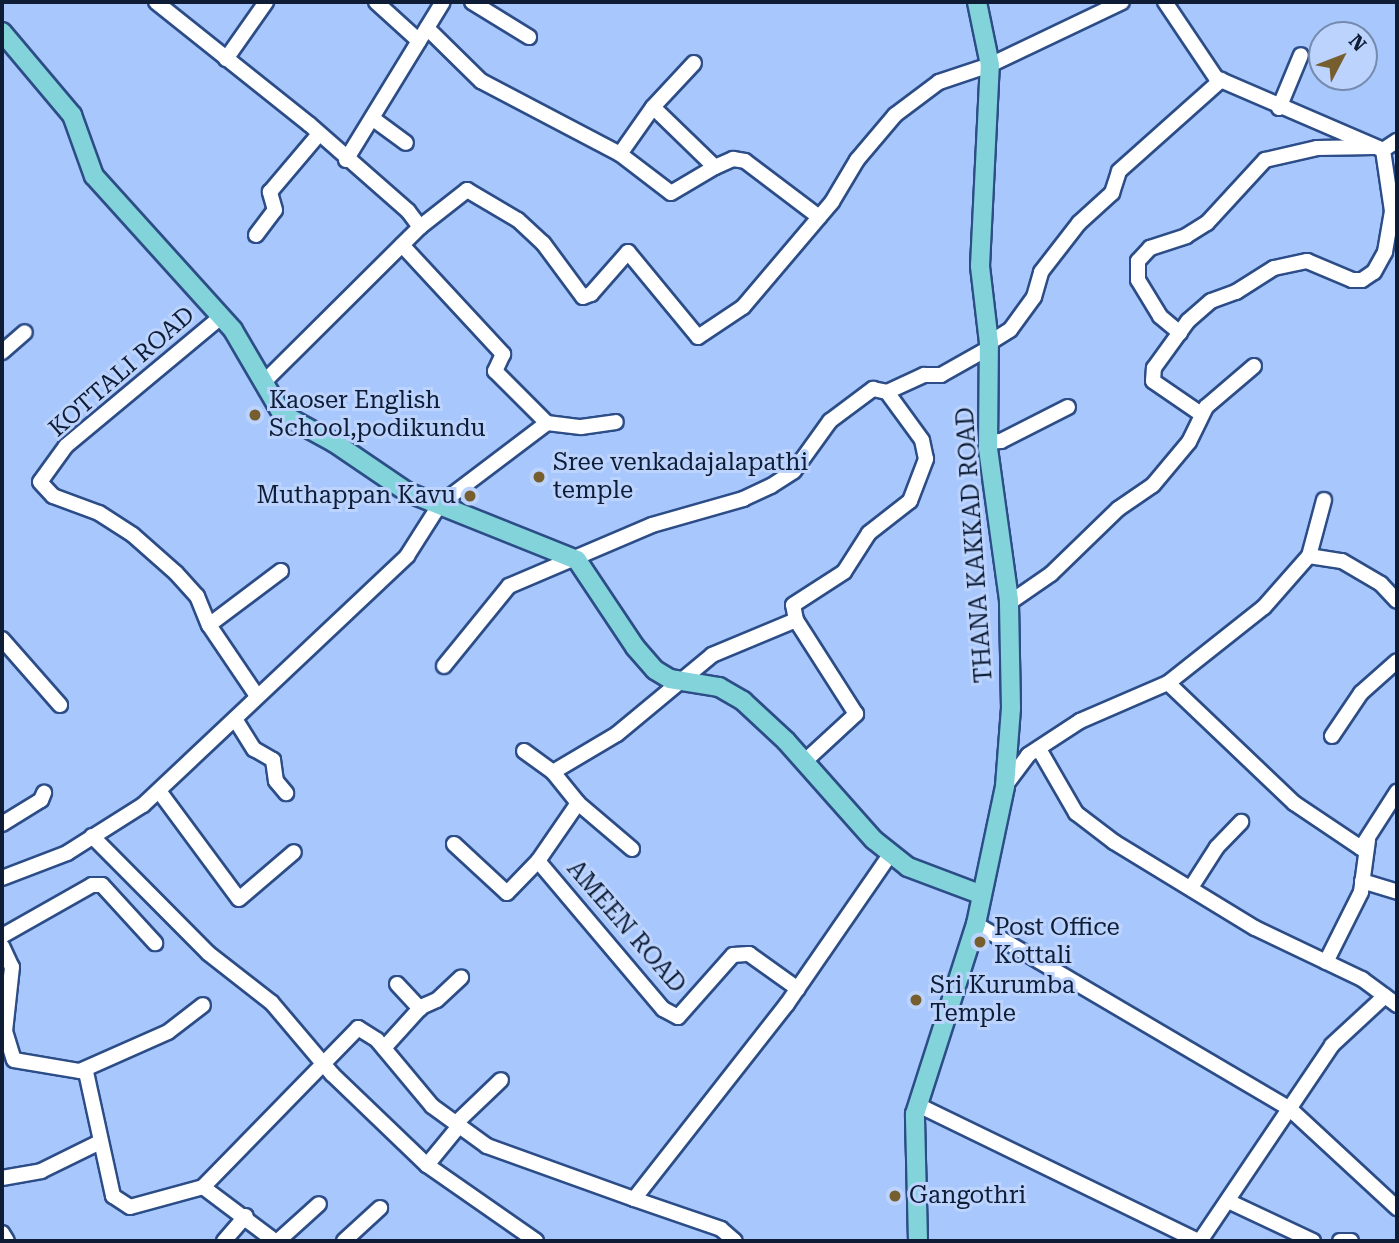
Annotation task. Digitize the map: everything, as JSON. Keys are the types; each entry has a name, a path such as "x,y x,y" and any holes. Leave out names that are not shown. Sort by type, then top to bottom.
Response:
{"main road":[{"name":"THANA KAKKAD ROAD","path":"918,1241 918,1105 976,924 1005,786 1011,708 1009,603 988,442 989,345 981,266 990,65 977,2"},
{"path":"2,32 72,115 94,176 222,316 282,414 335,443 407,492 577,560 648,662 670,678 719,687 743,701 891,853 927,877 982,895"}],"street":[{"path":"156,2 319,134 408,211 420,227"},
{"path":"226,59 266,2"},
{"path":"376,2 419,41"},
{"path":"346,160 443,2"},
{"path":"472,2 529,37"},
{"path":"264,382 402,244 467,190 518,220 543,243 583,297 592,294 628,253 698,337 743,307 818,217 857,160 895,115 939,82 990,65 1122,2"},
{"path":"1165,2 1221,80 1279,108 1379,148"},
{"path":"427,28 481,81 620,154 671,193 733,159 745,161 818,217"},
{"path":"1279,108 1301,55"},
{"path":"620,154 653,107 694,63"},
{"path":"444,666 509,586 577,560 652,526 744,499 771,486 794,471 830,421 873,390 887,392 924,375 941,376 1010,330 1034,297 1041,272 1079,223 1111,193 1119,171 1221,80"},
{"path":"653,107 715,167"},
{"path":"372,118 406,143"},
{"path":"256,235 275,210 270,192 319,134"},
{"path":"1180,333 1160,316 1138,280 1138,261 1150,248 1196,231 1265,160 1317,148 1379,148 1397,141"},
{"path":"1201,414 1151,377 1180,333 1218,296 1236,292 1286,264 1307,261 1352,280 1362,280 1374,272 1385,252 1392,211 1379,148"},
{"path":"402,244 503,354 495,371 547,423 581,427 616,422"},
{"name":"KOTTALI ROAD","path":"222,316 66,446 40,482 52,496 99,513 133,535 197,596 209,625 257,696"},
{"path":"2,352 25,332"},
{"path":"1009,603 1051,574 1118,509 1153,485 1189,442 1201,414 1254,366"},
{"path":"804,762 856,714 796,620 793,605 844,572 869,533 909,500 926,459 922,440 887,392"},
{"path":"988,442 1001,441 1068,407"},
{"path":"2,878 67,853 159,791 407,556 440,504 547,423"},
{"path":"1005,786 1039,749 1080,721 1168,683 1264,607 1310,556 1324,500"},
{"path":"1310,556 1342,561 1381,584 1397,601"},
{"path":"209,625 281,571"},
{"path":"553,772 617,734 712,655 796,620"},
{"path":"2,639 60,705"},
{"path":"1332,736 1361,693 1392,665 1397,680"},
{"path":"1168,683 1294,803 1361,848 1397,792"},
{"path":"235,719 254,749 273,760 276,781 286,793"},
{"path":"918,1105 1199,1241 1332,1045 1393,999 1326,962 1255,928 1192,887 1114,842 1076,813 1039,749"},
{"path":"524,751 553,772 578,803 632,849"},
{"path":"159,791 239,899 294,852"},
{"path":"2,824 41,800 44,793"},
{"name":"AMEEN ROAD","path":"578,803 538,861 621,964 663,1009 678,1017 733,955 749,954 797,989"},
{"path":"1192,887 1217,847 1241,822"},
{"path":"1326,962 1362,881 1363,850 1371,831"},
{"path":"92,836 208,953 272,1003 323,1063 427,1165 536,1241"},
{"path":"454,844 507,893 538,861"},
{"path":"634,1199 797,989 891,853"},
{"path":"1362,881 1397,891"},
{"path":"2,936 92,885 102,885 155,943"},
{"path":"976,924 1290,1109 1397,1209"},
{"path":"2,946 12,967 5,1031 15,1060 86,1072 108,1183 121,1203 131,1207 203,1187 358,1028 384,1048 432,1106 487,1146 721,1229 735,1241"},
{"path":"384,1048 419,1009 461,978"},
{"path":"397,984 419,1009"},
{"path":"80,1071 168,1032 203,1005"},
{"path":"427,1165 457,1125 500,1080"},
{"path":"2,1178 41,1171 100,1142"},
{"path":"203,1187 246,1216 276,1241 320,1204"},
{"path":"1228,1201 1313,1241"},
{"path":"344,1241 380,1208"},
{"path":"224,1241 246,1216"},
{"path":"2,1233 7,1241"},
{"path":"1340,1241 1351,1241"}],"place":[{"name":"Kaoser English School,podikundu","path":"255,415"},
{"name":"Sree venkadajalapathi temple","path":"539,477"},
{"name":"Muthappan Kavu","path":"470,496"},
{"name":"Post Office Kottali","path":"980,942"},
{"name":"Sri Kurumba Temple","path":"916,1000"},
{"name":"Gangothri","path":"895,1196"}]}
